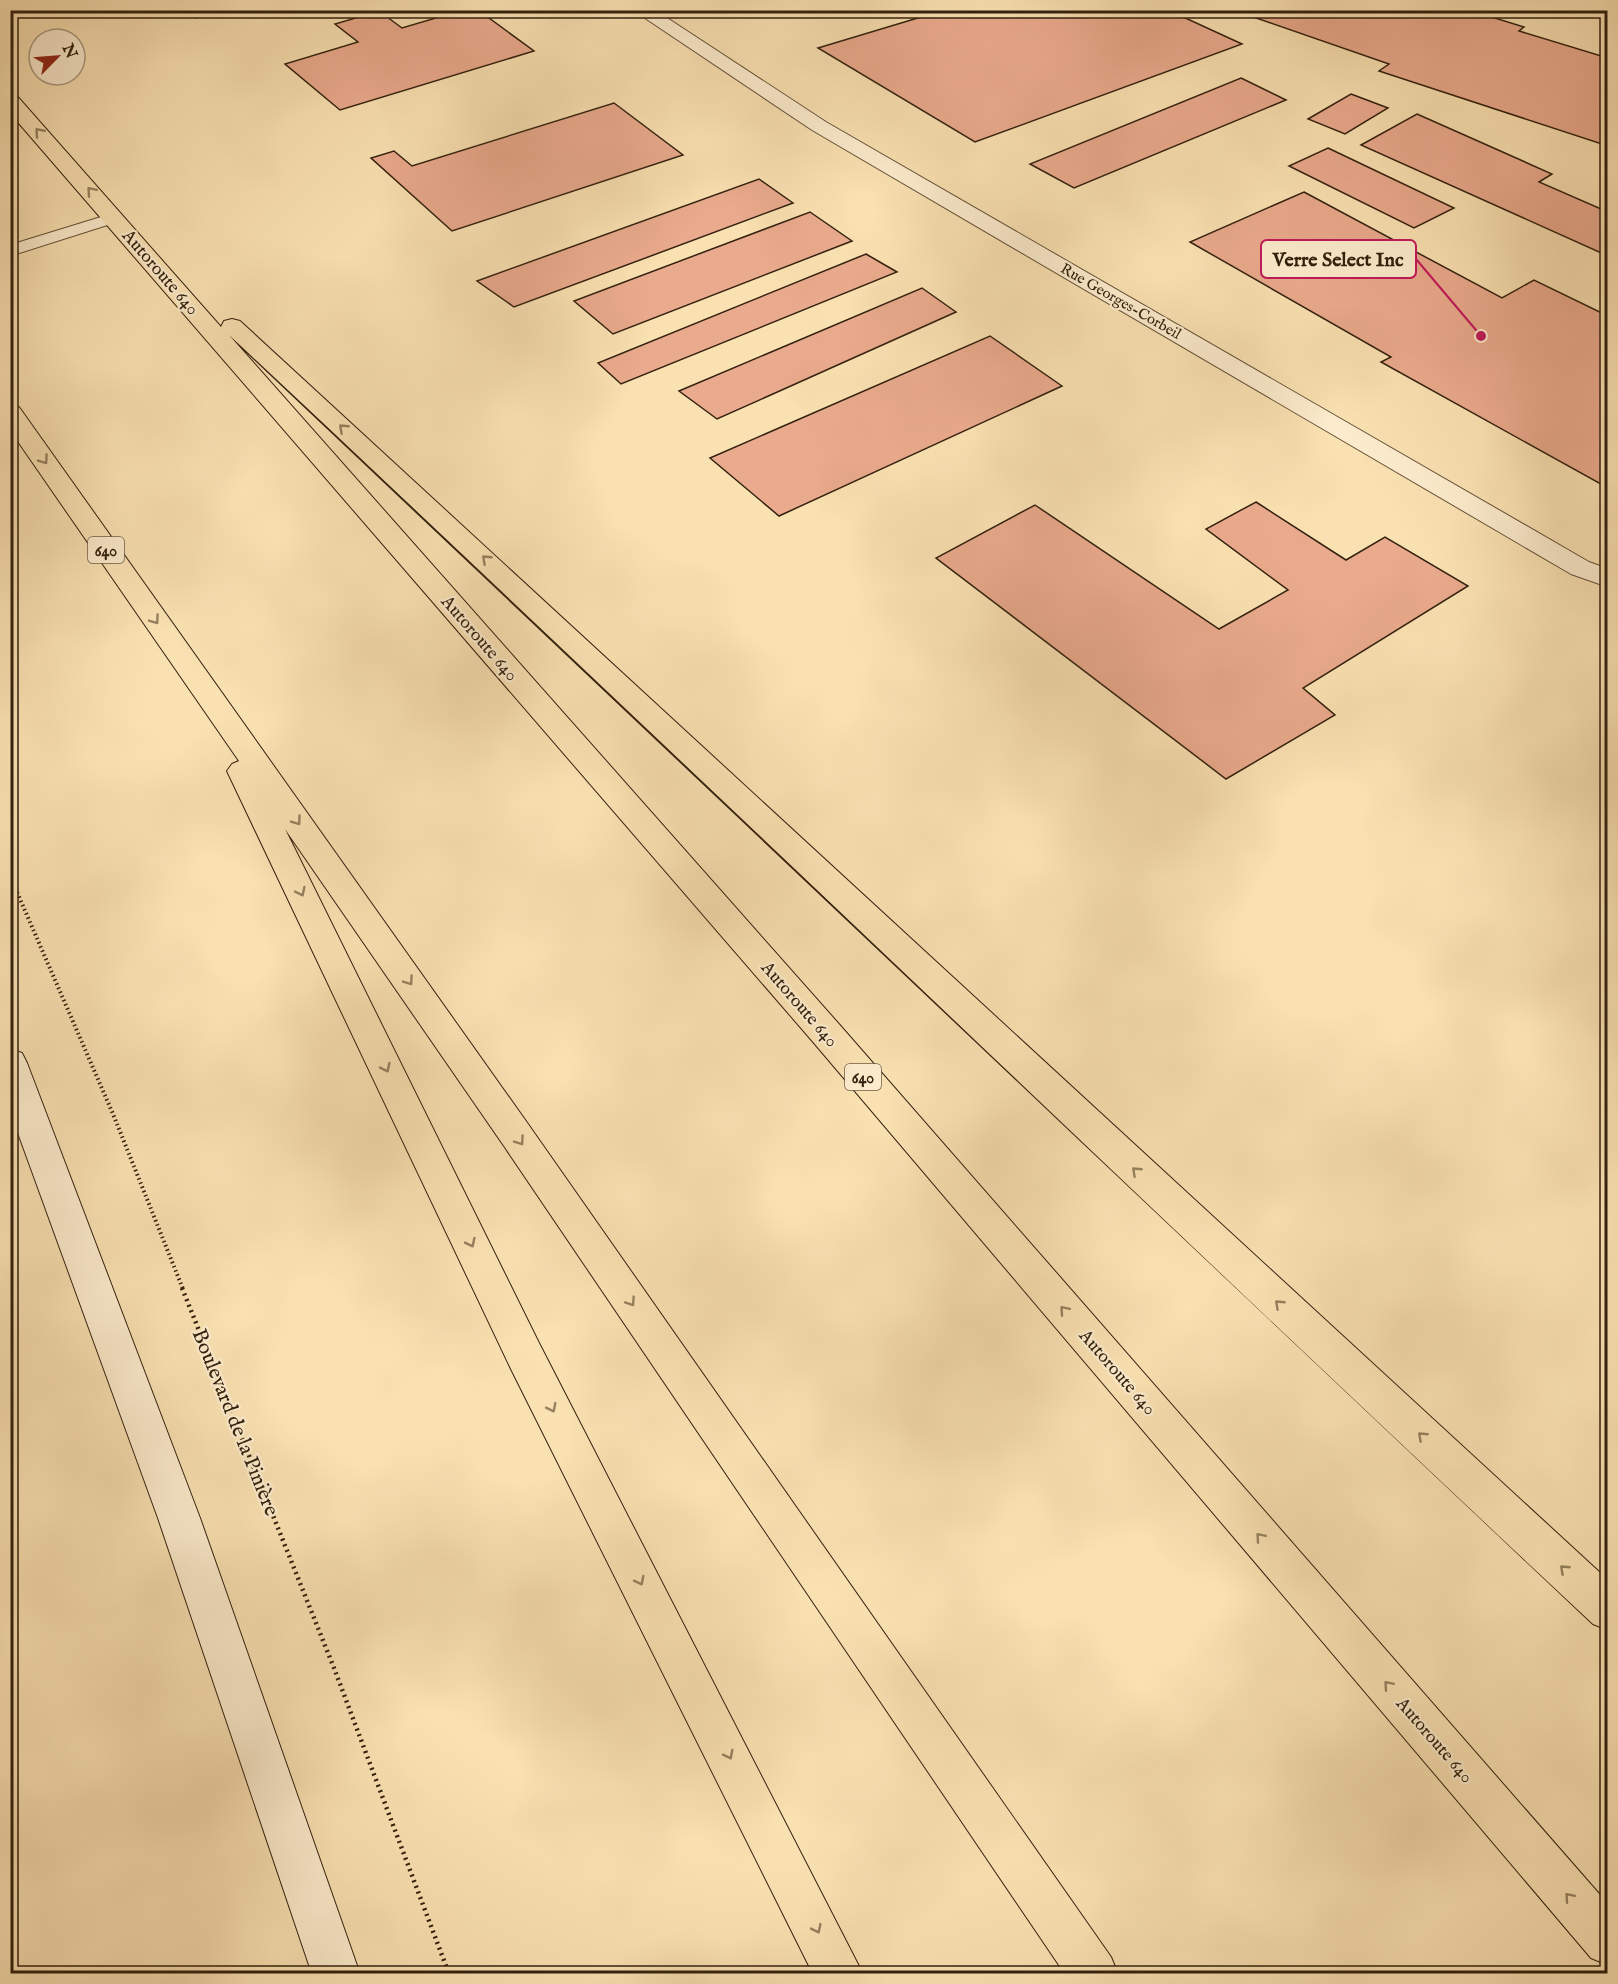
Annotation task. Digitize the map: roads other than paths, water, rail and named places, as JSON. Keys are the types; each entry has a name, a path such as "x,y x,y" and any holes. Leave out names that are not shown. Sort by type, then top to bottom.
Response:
{"highway":[{"name":"Autoroute 640","path":"10,100 818,1024 1608,1941"},
{"path":"114,218 529,599 876,927 1608,1609"},
{"name":"640","path":"10,412 516,1135 1094,1974"},
{"path":"202,688 525,1356 839,1974"}],"street":[{"name":"Rue Georges-Corbeil","path":"642,10 819,126 1580,568 1608,579"},
{"path":"10,1063 180,1518 336,1974"}],"lane":[{"path":"10,251 114,218"}],"place":[{"name":"Verre Select Inc","path":"1481,336"}]}
